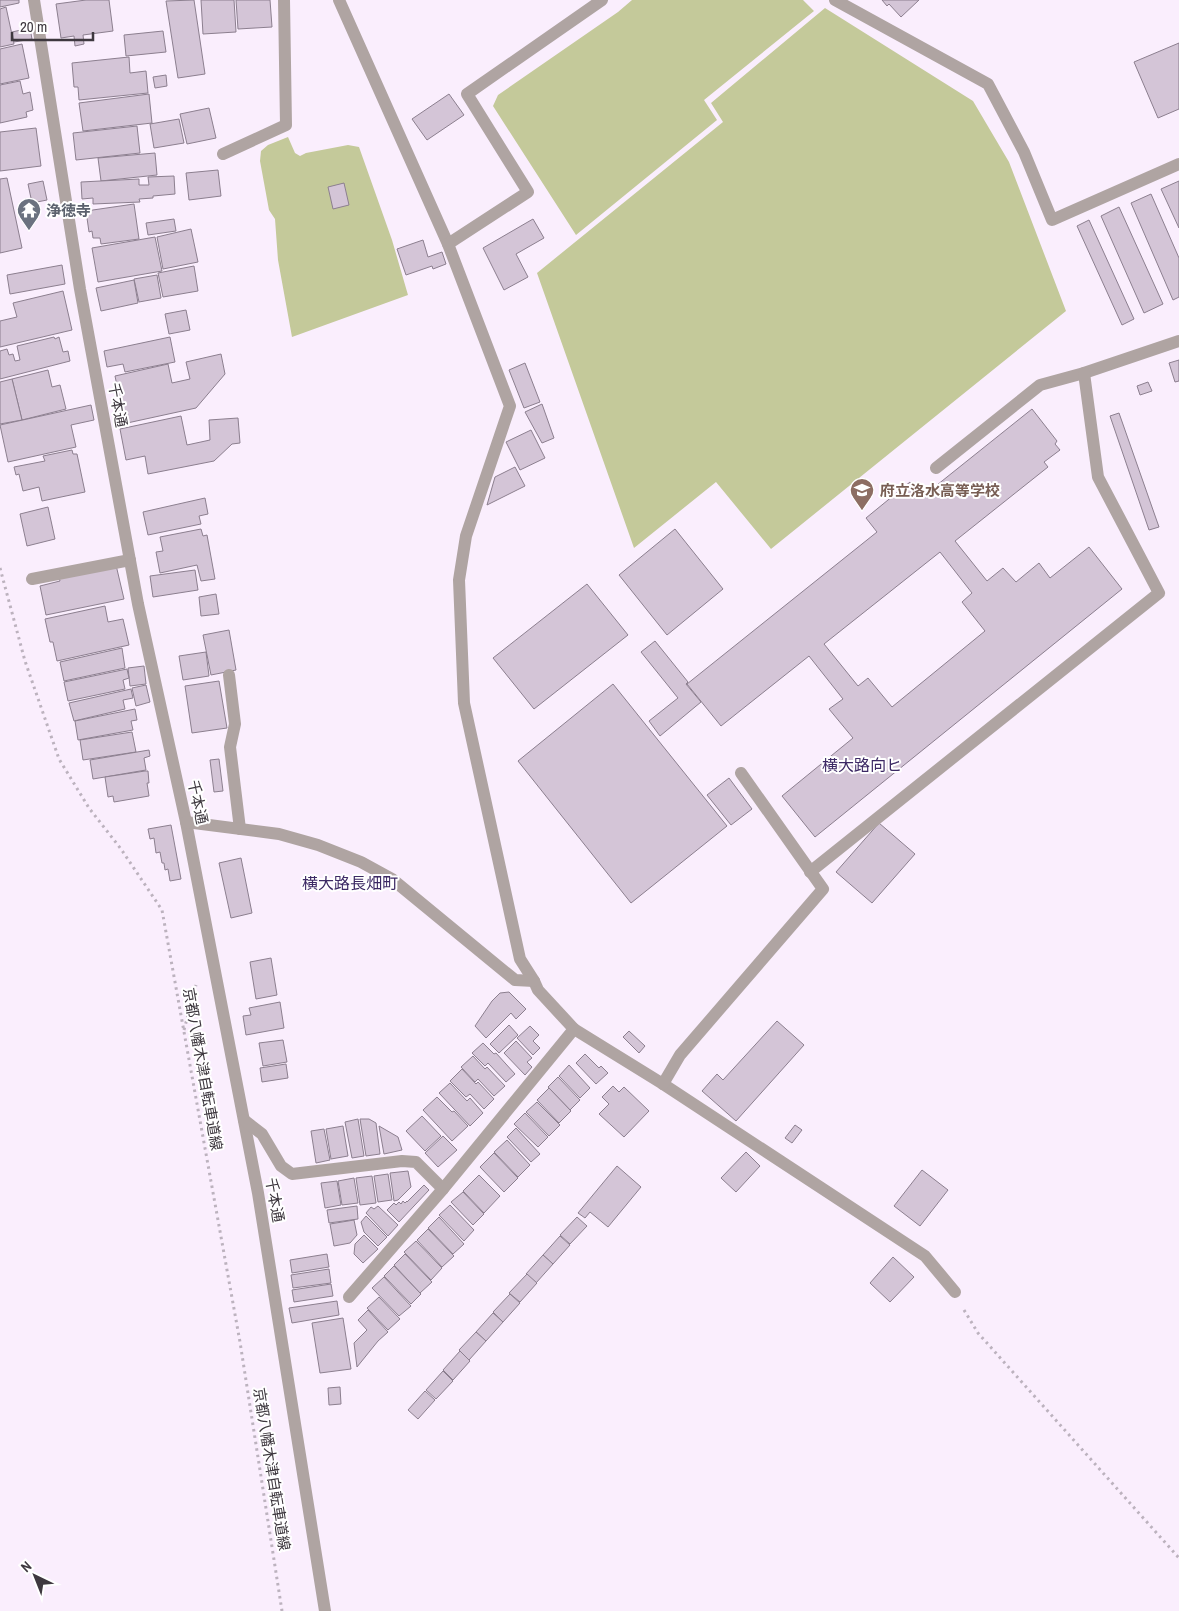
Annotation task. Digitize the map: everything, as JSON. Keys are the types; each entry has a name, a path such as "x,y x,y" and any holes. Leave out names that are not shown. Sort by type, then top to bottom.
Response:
{"street":[{"name":"千本通","path":"34,0 80,289 138,604 186,822 258,1194 325,1611"},
{"path":"223,154 286,125 284,0"},
{"path":"339,0 448,244 510,406 466,536 459,580 464,703 520,959 538,990 574,1029 663,1084 925,1256 955,1292"},
{"path":"448,244 528,192 467,94 602,0"},
{"path":"835,0 988,84 1024,152 1052,220 1179,164"},
{"path":"936,468 1040,386 1179,341"},
{"path":"810,872 1159,593 1098,477 1084,373"},
{"path":"32,579 130,560"},
{"path":"229,675 235,724 230,747 240,829"},
{"path":"663,1084 680,1055 823,889 741,773"},
{"path":"186,822 279,834 318,845 361,862 392,879 515,980 534,981"},
{"path":"349,1297 443,1189 574,1029"},
{"path":"244,1120 262,1134 281,1166 292,1174 402,1161 416,1162 443,1189"}],"path":[{"name":"京都八幡木津自転車道線","path":"0,568 25,661 60,760 89,808 121,849 162,910 240,1342 282,1611"},
{"path":"955,1292 978,1333 1179,1558"}],"green space":[{"path":"632,0 803,0 814,11 704,100 717,120 576,235 493,106 498,95 618,12"},
{"path":"825,8 973,101 1009,162 1066,311 771,549 716,482 634,548 537,273 723,122 711,103"},
{"path":"288,137 295,153 300,156 306,153 348,145 359,147 392,240 408,295 292,337 278,260 275,219 269,210 260,161 261,151 268,145"}],"building":[{"path":"0,0 19,0 19,3 0,7"},
{"path":"86,0 109,0 113,31 83,35 84,44 75,46 74,36 61,38 56,4"},
{"path":"194,0 205,74 178,78 166,1"},
{"path":"201,0 234,0 236,32 203,34"},
{"path":"236,0 270,0 272,27 238,29"},
{"path":"882,0 919,0 901,17 889,4 887,6"},
{"path":"6,7 14,44 0,47 0,9"},
{"path":"30,28 32,39 14,42 12,32"},
{"path":"163,31 166,52 126,56 124,35"},
{"path":"1179,43 1179,109 1158,118 1134,62"},
{"path":"22,44 29,78 0,84 0,49"},
{"path":"129,57 130,73 146,71 148,93 79,100 78,87 74,87 72,63"},
{"path":"166,75 167,86 155,88 153,77"},
{"path":"20,81 23,94 30,92 33,110 26,112 27,117 0,123 0,85"},
{"path":"149,94 152,123 83,131 79,103"},
{"path":"449,94 464,115 427,140 412,119"},
{"path":"209,108 216,138 187,144 180,114"},
{"path":"179,119 184,143 154,148 150,124"},
{"path":"137,126 140,153 76,160 73,133"},
{"path":"36,128 41,166 0,171 0,132"},
{"path":"155,153 157,175 101,181 98,158"},
{"path":"218,170 221,196 189,200 186,173"},
{"path":"174,176 175,194 139,199 140,202 93,204 93,198 82,199 81,182 139,179 139,185 149,185 148,177"},
{"path":"7,178 22,248 0,253 0,179"},
{"path":"43,181 47,200 32,203 28,184"},
{"path":"1179,181 1179,228 1161,189"},
{"path":"344,183 349,205 333,209 328,187"},
{"path":"1151,194 1179,258 1179,297 1173,300 1131,203"},
{"path":"134,204 139,239 101,244 100,238 93,238 92,231 89,232 86,211"},
{"path":"1119,207 1163,304 1144,313 1101,216"},
{"path":"174,219 176,231 148,235 146,223"},
{"path":"533,219 544,238 516,254 528,277 504,290 483,248"},
{"path":"1089,220 1134,319 1122,325 1077,226"},
{"path":"191,229 198,262 163,269 157,237"},
{"path":"155,237 162,271 98,282 92,248"},
{"path":"423,240 428,257 442,252 446,264 433,269 432,266 406,275 397,249"},
{"path":"62,265 65,284 10,294 7,275"},
{"path":"194,266 198,291 163,297 158,273"},
{"path":"157,275 161,298 139,302 134,279"},
{"path":"134,280 138,303 101,311 96,288"},
{"path":"63,291 72,330 0,347 0,321 17,317 13,303"},
{"path":"186,310 190,330 169,334 165,314"},
{"path":"54,337 55,339 59,337 63,352 68,351 70,361 0,379 0,351 7,349 9,355 13,354 15,361 20,360 17,346"},
{"path":"170,337 175,362 125,372 123,364 107,367 104,351"},
{"path":"221,354 225,374 196,408 118,425 114,406 121,405 115,376 168,364 172,383 190,379 186,362"},
{"path":"1179,360 1179,381 1175,382 1169,363"},
{"path":"525,363 540,402 524,408 509,370"},
{"path":"48,370 52,387 60,385 66,409 22,420 12,379"},
{"path":"12,379 22,420 0,424 0,382"},
{"path":"1148,382 1152,391 1140,395 1137,386"},
{"path":"542,404 554,438 542,443 525,412"},
{"path":"91,405 94,420 71,425 76,447 8,462 0,425"},
{"path":"1032,409 1057,441 1055,444 1060,450 1044,462 1048,467 955,541 987,581 1003,568 1016,582 1039,563 1050,578 1089,547 1122,589 815,837 782,796 853,738 829,709 843,699 809,656 721,726 687,684 877,532 866,518 910,482 922,497","holes":["940,552 972,593 962,602 985,631 892,707 868,678 858,686 824,644"]},
{"path":"1119,413 1159,527 1149,530 1110,416"},
{"path":"181,416 187,445 210,440 209,420 238,418 240,443 232,444 214,461 148,474 145,456 126,460 120,429"},
{"path":"531,430 545,458 520,470 506,442"},
{"path":"72,450 73,454 77,454 85,492 42,501 39,487 23,491 19,474 16,475 14,467 45,461 43,456"},
{"path":"515,467 525,486 487,505 495,477"},
{"path":"205,498 208,514 199,516 201,524 148,535 143,512"},
{"path":"48,507 55,539 27,546 20,514"},
{"path":"201,529 203,536 207,535 215,579 201,581 197,565 160,573 156,552 163,551 160,537"},
{"path":"675,529 723,589 667,635 619,575"},
{"path":"116,565 124,599 46,615 40,586 60,581 59,577"},
{"path":"195,570 198,590 153,597 150,576"},
{"path":"587,584 628,635 534,709 493,658"},
{"path":"216,594 219,614 201,616 199,597"},
{"path":"105,606 108,622 123,619 129,645 57,661 53,642 50,642 45,619"},
{"path":"229,630 236,670 211,675 203,635"},
{"path":"655,641 688,682 686,684 701,702 660,736 649,721 678,698 641,652"},
{"path":"122,648 125,668 64,681 60,662"},
{"path":"206,652 209,676 183,680 179,656"},
{"path":"144,666 146,684 130,686 128,668"},
{"path":"127,669 129,678 123,680 125,689 68,701 64,682"},
{"path":"219,681 227,728 192,733 185,686"},
{"path":"613,684 727,826 631,903 518,761"},
{"path":"146,685 150,702 136,706 132,688"},
{"path":"131,689 133,698 123,700 125,709 74,721 69,703"},
{"path":"135,709 137,720 131,721 133,730 78,740 75,721"},
{"path":"132,732 136,752 83,760 80,740"},
{"path":"149,750 150,756 144,758 146,770 93,779 90,760"},
{"path":"219,759 223,791 214,792 210,760"},
{"path":"148,771 149,796 114,802 113,796 108,797 105,777"},
{"path":"729,778 752,809 731,825 707,795"},
{"path":"879,823 915,854 872,903 836,872"},
{"path":"171,825 181,879 170,881 168,869 165,870 160,852 156,853 154,838 150,839 148,829"},
{"path":"241,858 252,913 231,918 219,863"},
{"path":"271,958 277,995 256,999 250,962"},
{"path":"509,992 526,1009 516,1019 511,1013 486,1038 475,1026 492,1001 500,993"},
{"path":"280,1002 284,1028 246,1035 243,1016 251,1015 249,1008"},
{"path":"777,1021 804,1045 736,1121 702,1091 717,1074 723,1080"},
{"path":"509,1025 518,1035 499,1053 490,1044"},
{"path":"530,1026 539,1035 533,1041 540,1048 533,1055 517,1038"},
{"path":"629,1031 645,1046 639,1053 623,1037"},
{"path":"283,1040 287,1062 263,1066 259,1043"},
{"path":"516,1041 532,1058 527,1062 532,1067 525,1075 504,1053"},
{"path":"483,1043 494,1054 496,1053 515,1074 506,1082 488,1063 485,1066 472,1053"},
{"path":"585,1054 599,1068 601,1066 608,1073 596,1084 576,1063"},
{"path":"473,1056 485,1069 487,1067 505,1086 494,1096 478,1079 475,1082 461,1067"},
{"path":"286,1064 288,1078 262,1082 260,1068"},
{"path":"569,1065 590,1088 580,1098 559,1076"},
{"path":"462,1069 494,1099 484,1109 470,1094 466,1097 450,1081"},
{"path":"558,1077 580,1100 570,1110 548,1087"},
{"path":"450,1083 467,1101 470,1098 483,1113 470,1126 439,1093"},
{"path":"613,1086 619,1092 624,1087 649,1111 624,1137 599,1114 609,1104 602,1097"},
{"path":"549,1088 571,1111 559,1123 537,1100"},
{"path":"437,1097 468,1126 452,1141 423,1110"},
{"path":"537,1102 560,1125 549,1136 526,1112"},
{"path":"525,1113 548,1137 538,1147 514,1124"},
{"path":"422,1116 441,1136 425,1151 406,1131"},
{"path":"358,1119 364,1156 352,1158 345,1122"},
{"path":"360,1119 369,1119 376,1123 380,1154 366,1156"},
{"path":"795,1125 802,1130 792,1143 785,1138"},
{"path":"343,1126 348,1156 331,1159 326,1129"},
{"path":"379,1126 398,1137 402,1150 384,1154"},
{"path":"516,1128 540,1154 531,1162 507,1137"},
{"path":"324,1129 330,1160 316,1163 311,1131"},
{"path":"443,1136 457,1150 438,1167 425,1153"},
{"path":"507,1140 530,1165 518,1177 494,1152"},
{"path":"746,1152 760,1166 736,1192 721,1178"},
{"path":"494,1153 518,1178 504,1192 480,1167"},
{"path":"617,1166 641,1187 608,1227 590,1212 585,1218 578,1213"},
{"path":"922,1170 948,1190 920,1226 894,1206"},
{"path":"408,1171 411,1187 398,1200 394,1201 390,1173"},
{"path":"388,1174 392,1200 378,1202 374,1176"},
{"path":"479,1175 500,1196 484,1213 463,1191"},
{"path":"372,1176 376,1203 360,1205 356,1178"},
{"path":"354,1178 358,1203 342,1205 338,1181"},
{"path":"337,1181 341,1205 325,1208 321,1183"},
{"path":"424,1185 429,1190 399,1222 387,1210 394,1203 396,1205 399,1202 401,1204 403,1201 407,1202"},
{"path":"463,1192 484,1214 473,1225 451,1202"},
{"path":"450,1205 474,1230 464,1241 439,1215"},
{"path":"357,1206 358,1219 329,1223 327,1210"},
{"path":"378,1206 398,1225 388,1236 366,1213 371,1207 374,1209"},
{"path":"366,1216 387,1237 378,1246 364,1232 361,1222"},
{"path":"439,1217 464,1244 453,1254 428,1228"},
{"path":"577,1217 587,1226 570,1244 560,1235"},
{"path":"354,1220 357,1235 350,1243 334,1246 330,1224"},
{"path":"428,1229 454,1256 442,1267 417,1240"},
{"path":"364,1235 378,1249 363,1263 354,1254 355,1244"},
{"path":"560,1236 570,1245 553,1264 543,1255"},
{"path":"416,1241 442,1268 431,1280 404,1252"},
{"path":"327,1254 329,1267 292,1273 290,1260"},
{"path":"405,1254 432,1282 420,1293 394,1265"},
{"path":"543,1255 553,1264 536,1283 526,1274"},
{"path":"893,1257 914,1277 890,1302 870,1283"},
{"path":"394,1266 421,1294 411,1304 384,1276"},
{"path":"329,1269 331,1283 293,1288 291,1275"},
{"path":"527,1274 537,1283 520,1302 509,1293"},
{"path":"384,1277 411,1306 399,1316 372,1288"},
{"path":"331,1284 333,1296 294,1302 292,1290"},
{"path":"510,1294 520,1303 503,1322 493,1312"},
{"path":"379,1297 400,1319 388,1330 367,1308"},
{"path":"337,1301 339,1315 292,1323 289,1308"},
{"path":"368,1310 388,1332 378,1341 357,1367 354,1343 367,1330 358,1320"},
{"path":"493,1313 503,1322 486,1341 476,1332"},
{"path":"343,1318 351,1369 320,1373 312,1323"},
{"path":"476,1332 486,1341 469,1360 459,1350"},
{"path":"460,1351 470,1361 453,1380 443,1370"},
{"path":"443,1371 453,1381 436,1399 426,1390"},
{"path":"340,1387 341,1404 329,1405 328,1388"},
{"path":"425,1391 435,1400 418,1419 408,1410"}],"place":[{"name":"浄徳寺","path":"29,231"},
{"name":"府立洛水高等学校","path":"862,511"}],"district":[{"name":"横大路向ヒ","path":"862,765"},
{"name":"横大路長畑町","path":"350,883"}]}
